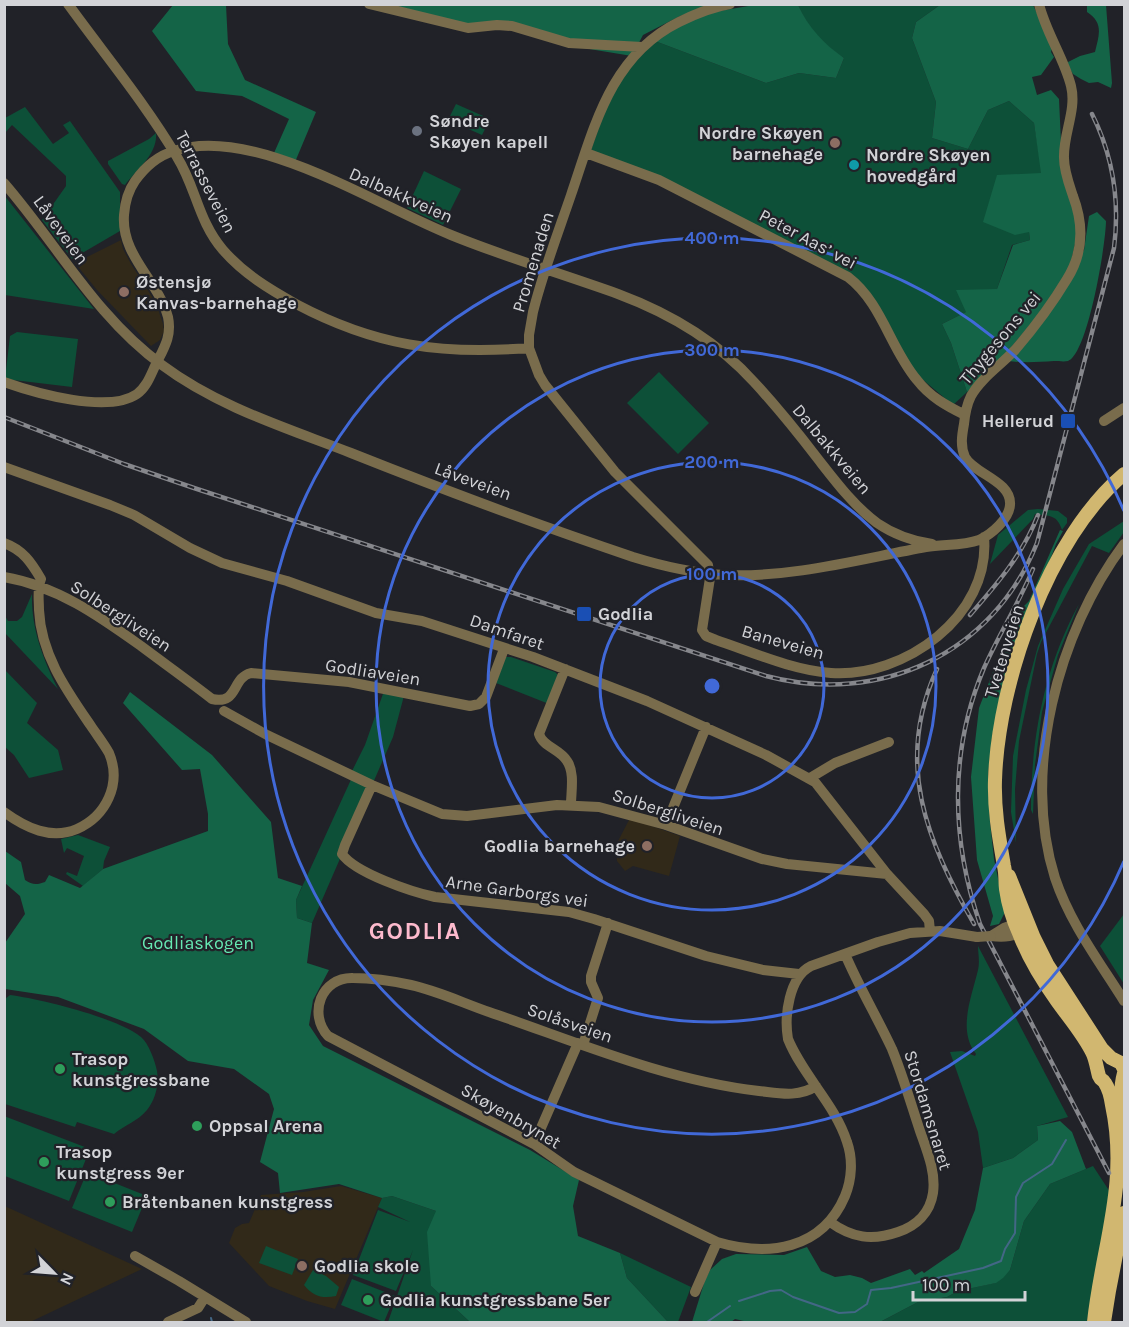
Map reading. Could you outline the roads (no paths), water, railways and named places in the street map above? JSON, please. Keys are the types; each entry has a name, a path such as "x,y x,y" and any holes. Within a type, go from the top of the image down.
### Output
{"main road":[{"name":"Tvetenveien","path":"1094,1323 1116,1201 1118,1173 1114,1118 1102,1076 1089,1046 1043,979 1021,927 1015,886 1004,866 997,826 996,766 1006,698 1020,649 1046,583 1070,538 1094,504 1125,474"},
{"name":"Tvetenveien","path":"1021,927 1102,1049 1122,1068"},
{"path":"1103,1062 1122,1068 1114,1084 1102,1076 1103,1062"},
{"path":"1122,1068 1120,1097 1125,1126"},
{"path":"1104,1323 1108,1291 1125,1214"}],"street":[{"name":"Terrasseveien","path":"68,4 156,123 182,166 199,210 213,237 235,263 267,288 337,324 399,344 472,352 530,348"},
{"path":"369,4 468,28 512,26 569,43 642,47"},
{"name":"Promenaden","path":"710,573 706,562 642,501 597,451 545,385 539,375 530,348 529,335 532,312 546,268 608,92 630,60 662,31 696,13 730,4"},
{"name":"Thygesons vei","path":"1010,506 1010,498 1000,485 973,466 965,456 961,441 965,415 975,389 1014,351 1054,298 1075,264 1082,227 1064,160 1072,108 1072,91 1063,62 1039,4"},
{"name":"Dalbakkveien","path":"4,382 56,398 89,402 116,400 133,396 140,391 148,381 169,338 168,317 160,297 131,252 125,236 123,219 128,193 135,181 152,162 173,151 195,146 230,148 267,156 305,169 450,235 644,303 672,318 725,355 753,381 864,512 890,531 938,545"},
{"name":"Peter Aas’ vei","path":"586,153 658,180 848,277 873,304 916,379 938,401 965,415"},
{"name":"Låveveien","path":"4,183 77,280 126,334 157,362 201,390 250,414 391,469 633,557 670,567 710,573 747,575 778,573 938,545 969,543 984,537 1006,518 1010,506"},
{"path":"1104,421 1125,408"},
{"name":"Damfaret","path":"4,467 134,515 190,548 222,563 287,581 375,613 422,621 566,669 706,727 766,755 810,778 823,791 887,874 924,914 929,921 930,931"},
{"name":"Baneveien","path":"710,573 702,630 706,636 808,669 833,673 865,670 908,656 936,638 956,618 970,597 981,572 986,554 984,537"},
{"path":"4,543 14,547 30,560 41,579 38,586 39,616 47,649 59,678 108,752 113,771 112,789 104,808 98,816 71,831 56,834 40,832 4,812"},
{"path":"1125,544 1098,586 1066,658 1047,733 1042,788 1045,836 1053,871 1082,934 1125,1001"},
{"name":"Solbergliveien","path":"4,577 38,586 69,598 212,699"},
{"name":"Godliaveien","path":"212,699 228,698 242,677 246,674 257,673 350,682 470,706 479,704 486,697 504,649"},
{"path":"566,669 539,734 542,741 568,761 571,777 571,805"},
{"name":"Solbergliveien","path":"224,711 372,785 425,808 452,816 537,806 599,807 666,825 746,854 787,864 887,874"},
{"path":"666,825 706,727"},
{"path":"810,778 835,763 889,742"},
{"name":"Arne Garborgs vei","path":"372,785 342,854 356,866 417,893 546,908 608,923 706,956 763,970 799,974"},
{"path":"534,1144 581,1044 598,998 591,982 591,976 608,923"},
{"path":"830,1222 847,1190 851,1160 849,1146 842,1128 787,1035 792,992 799,974 811,966 888,939 930,931 977,938 1021,927"},
{"name":"Stordamsnaret","path":"830,1222 852,1235 864,1238 887,1236 919,1221 928,1208 933,1193 930,1162 902,1075 846,954"},
{"name":"Solåsveien","path":"321,997 333,984 345,978 410,985 670,1074 740,1089 799,1094 816,1086"},
{"name":"Skøyenbrynet","path":"321,997 317,1014 322,1030 328,1036 534,1144 574,1172 717,1242 768,1249 783,1248 811,1237 830,1222"},
{"path":"695,1292 717,1242"},
{"path":"135,1257 246,1323"},
{"path":"168,1323 198,1308 205,1297"}],"waterway":[{"path":"739,1301 770,1291 781,1290 793,1297 839,1313 855,1312 867,1304 871,1290 891,1288 983,1268 1001,1261 1015,1233 1016,1197 1023,1183 1052,1164 1066,1140"},
{"path":"707,1322 730,1306"},
{"path":"211,1318 212,1322"}],"railway":[{"path":"4,417 124,464 194,488 766,676 809,683 850,683 890,676 928,662 962,642 992,615 1017,582 1037,543 1114,248 1116,213 1113,179 1105,146 1092,114"},
{"path":"970,615 1017,556 1038,515"},
{"path":"1033,569 984,668 965,731 958,796 963,860 980,924 1109,1173"},
{"path":"937,669 924,704 918,737 917,769 930,832 942,862 974,924"}],"place":[{"name":"Søndre Skøyen kapell","path":"417,131"},
{"name":"Nordre Skøyen barnehage","path":"835,143"},
{"name":"Nordre Skøyen hovedgård","path":"854,165"},
{"name":"Østensjø Kanvas-barnehage","path":"124,292"},
{"name":"Hellerud","path":"1068,421"},
{"name":"Godlia","path":"584,614"},
{"name":"Godlia barnehage","path":"647,846"},
{"name":"Trasop kunstgressbane","path":"60,1069"},
{"name":"Oppsal Arena","path":"197,1126"},
{"name":"Trasop kunstgress 9er","path":"44,1162"},
{"name":"Bråtenbanen kunstgress","path":"110,1202"},
{"name":"Godlia skole","path":"302,1266"},
{"name":"Godlia kunstgressbane 5er","path":"368,1300"}],"district":[{"name":"GODLIA","path":"415,931"}],"park label":[{"name":"Godliaskogen","path":"198,943"}]}
